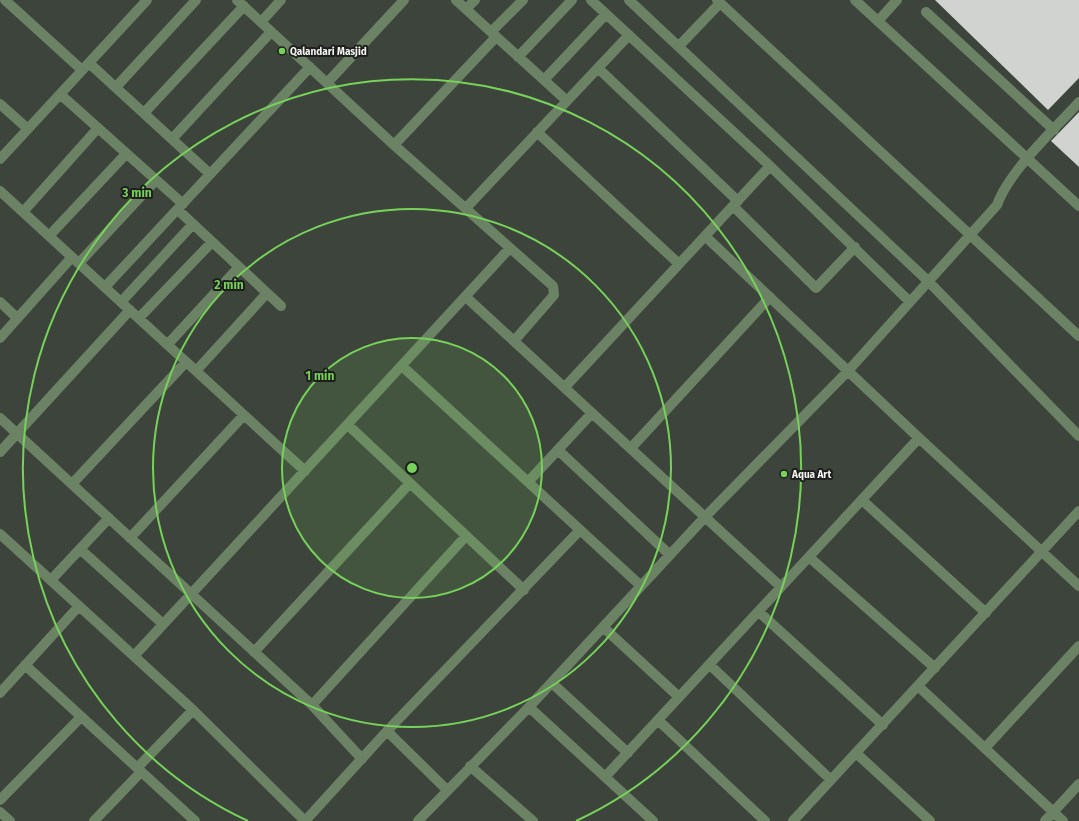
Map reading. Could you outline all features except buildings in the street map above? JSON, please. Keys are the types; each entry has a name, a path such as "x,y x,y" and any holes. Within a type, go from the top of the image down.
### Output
{"street":[{"path":"0,159 147,0"},
{"path":"116,87 196,0"},
{"path":"261,22 281,0"},
{"path":"327,83 404,0"},
{"path":"456,0 567,101"},
{"path":"466,9 475,0"},
{"path":"394,146 494,35 523,0"},
{"path":"518,57 572,0"},
{"path":"591,0 770,166 909,301"},
{"path":"629,0 928,281 1079,436"},
{"path":"855,0 1029,158 1079,206"},
{"path":"878,21 897,0"},
{"path":"10,2 82,70"},
{"path":"678,46 719,2 1079,336"},
{"path":"144,113 240,3 394,146 466,208 509,249 554,286 554,295 514,340"},
{"path":"926,12 1054,130"},
{"path":"544,80 606,14"},
{"path":"172,139 271,32"},
{"path":"466,208 629,35"},
{"path":"89,63 210,174"},
{"path":"105,287 310,67"},
{"path":"598,68 735,203 816,288 855,247"},
{"path":"60,94 156,180 193,224 281,306"},
{"path":"418,821 552,683 706,517 848,371 909,301 997,206 1002,192 1029,158 1079,102"},
{"path":"0,104 28,129"},
{"path":"22,212 98,128"},
{"path":"537,132 679,264"},
{"path":"50,236 126,154"},
{"path":"565,388 770,166"},
{"path":"0,338 17,318 156,180"},
{"path":"0,191 305,471"},
{"path":"121,302 193,224"},
{"path":"705,236 919,438 1079,586"},
{"path":"139,318 212,242"},
{"path":"134,656 509,249"},
{"path":"168,344 239,267"},
{"path":"196,370 267,293"},
{"path":"466,297 781,587"},
{"path":"631,448 770,297"},
{"path":"0,302 17,318"},
{"path":"0,452 130,310"},
{"path":"72,484 186,362"},
{"path":"402,366 641,586"},
{"path":"528,482 592,413"},
{"path":"130,538 244,415"},
{"path":"0,418 312,705 362,759"},
{"path":"348,425 524,590"},
{"path":"605,777 919,438"},
{"path":"558,450 670,555"},
{"path":"254,652 410,483"},
{"path":"862,500 986,613"},
{"path":"793,821 1079,511"},
{"path":"51,580 109,518"},
{"path":"0,534 193,710 305,821 387,731 580,530"},
{"path":"312,705 466,536"},
{"path":"80,549 163,624"},
{"path":"809,557 935,668"},
{"path":"0,693 79,606"},
{"path":"759,612 883,725"},
{"path":"603,627 679,698"},
{"path":"985,748 1079,646"},
{"path":"710,665 831,780"},
{"path":"26,666 195,821"},
{"path":"552,683 628,753"},
{"path":"918,686 1063,821"},
{"path":"529,707 653,821"},
{"path":"94,821 193,710"},
{"path":"0,800 81,717"},
{"path":"658,720 765,821"},
{"path":"387,731 447,790"},
{"path":"856,753 930,821"},
{"path":"470,766 533,821"},
{"path":"1045,821 1079,784"},
{"path":"0,812 10,821"}],"shaded area":[{"path":"0,0 1079,0 1079,821 0,821"}],"place":[{"name":"Qalandari Masjid","path":"282,51"},
{"name":"Aqua Art","path":"784,474"}]}
